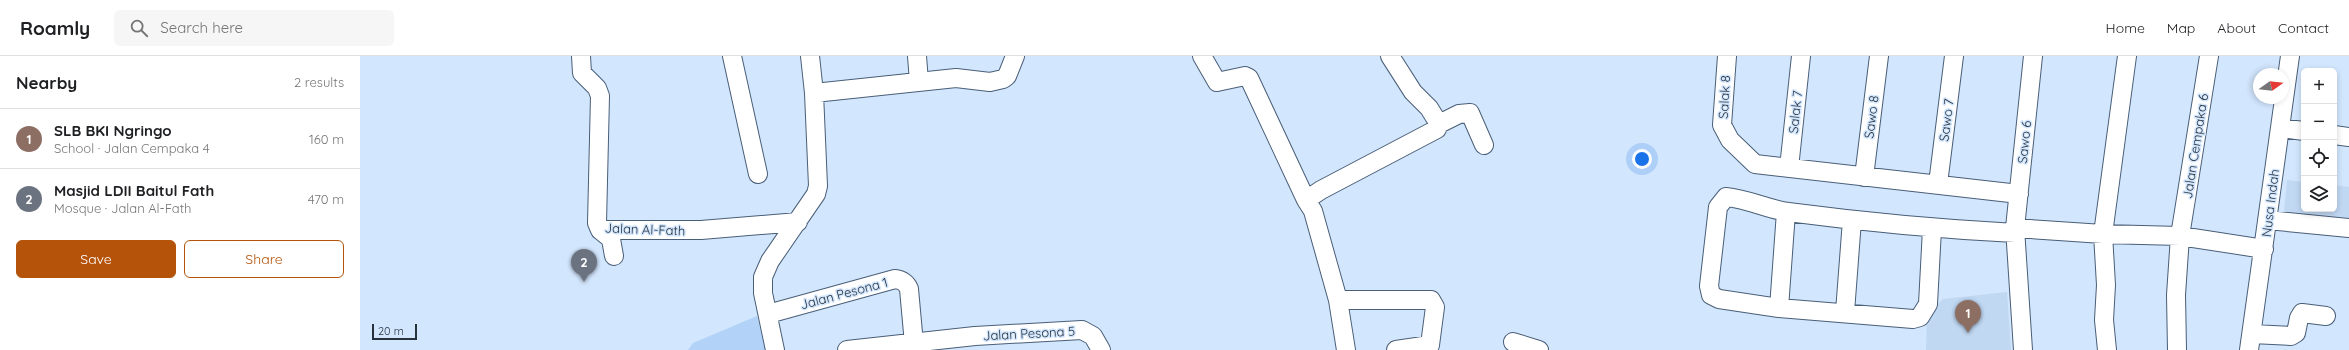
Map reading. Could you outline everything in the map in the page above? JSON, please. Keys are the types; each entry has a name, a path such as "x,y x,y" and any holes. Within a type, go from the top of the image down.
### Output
{"street":[{"name":"Jalan Al-Fath","path":"582,56 582,73 597,88 600,96 597,223 600,230 701,230 798,222"},
{"path":"732,56 758,174"},
{"path":"776,350 766,306 763,277 770,261 816,194 818,186 814,93 810,56"},
{"path":"917,56 919,82"},
{"path":"814,93 956,78 990,82 1003,79 1010,71 1015,56"},
{"path":"1202,56 1217,82 1245,76 1249,78 1306,200 1313,211 1338,300 1346,350"},
{"path":"1390,56 1413,92 1429,108 1439,124"},
{"name":"Salak 8","path":"1727,56 1722,124 1730,140 1755,164 2019,194"},
{"name":"Salak 7","path":"1789,168 1801,56"},
{"name":"Sawo 8","path":"1864,177 1879,56"},
{"name":"Sawo 7","path":"1938,184 1954,56"},
{"name":"Sawo 6","path":"2023,350 2015,231 2033,56"},
{"path":"2107,350 2104,320 2106,285 2103,234 2127,56"},
{"name":"Jalan Cempaka 6","path":"2177,350 2176,295 2180,236 2209,56"},
{"name":"Nusa Indah","path":"2250,342 2280,128 2286,56"},
{"path":"1306,200 1320,190 1433,132 1439,124 1459,114 1470,113 1484,145"},
{"path":"2280,128 2301,131"},
{"path":"2337,135 2349,137"},
{"path":"1932,229 1928,304 1920,317 1899,320 1845,312 1780,308 1719,299 1711,295 1709,286 1718,207 1726,197 1739,198 1786,212 1932,229 2180,236 2264,249"},
{"path":"1780,308 1786,212"},
{"path":"1845,312 1852,220"},
{"path":"2267,220 2349,228"},
{"path":"600,230 611,239 614,256"},
{"name":"Jalan Pesona 1","path":"766,306 895,279 901,280 906,283 909,289 914,344"},
{"path":"1338,300 1431,300 1435,307 1430,345 1396,350"},
{"path":"2250,342 2291,336 2296,333 2299,318 2302,313 2326,316"},
{"name":"Jalan Pesona 5","path":"847,350 914,344 975,343 1082,330 1093,336 1101,350"},
{"path":"1513,342 1539,350"}],"shaded area":[{"path":"2287,180 2301,182 2301,212 2337,212 2337,185 2349,187 2349,229 2283,222"},
{"path":"2007,292 2011,350 1926,350 1927,315 1943,299"},
{"path":"757,316 766,350 688,350 693,343"}],"place":[{"name":"Masjid LDII Baitul Fath","path":"584,282"},
{"name":"SLB BKI Ngringo","path":"1968,333"}]}
